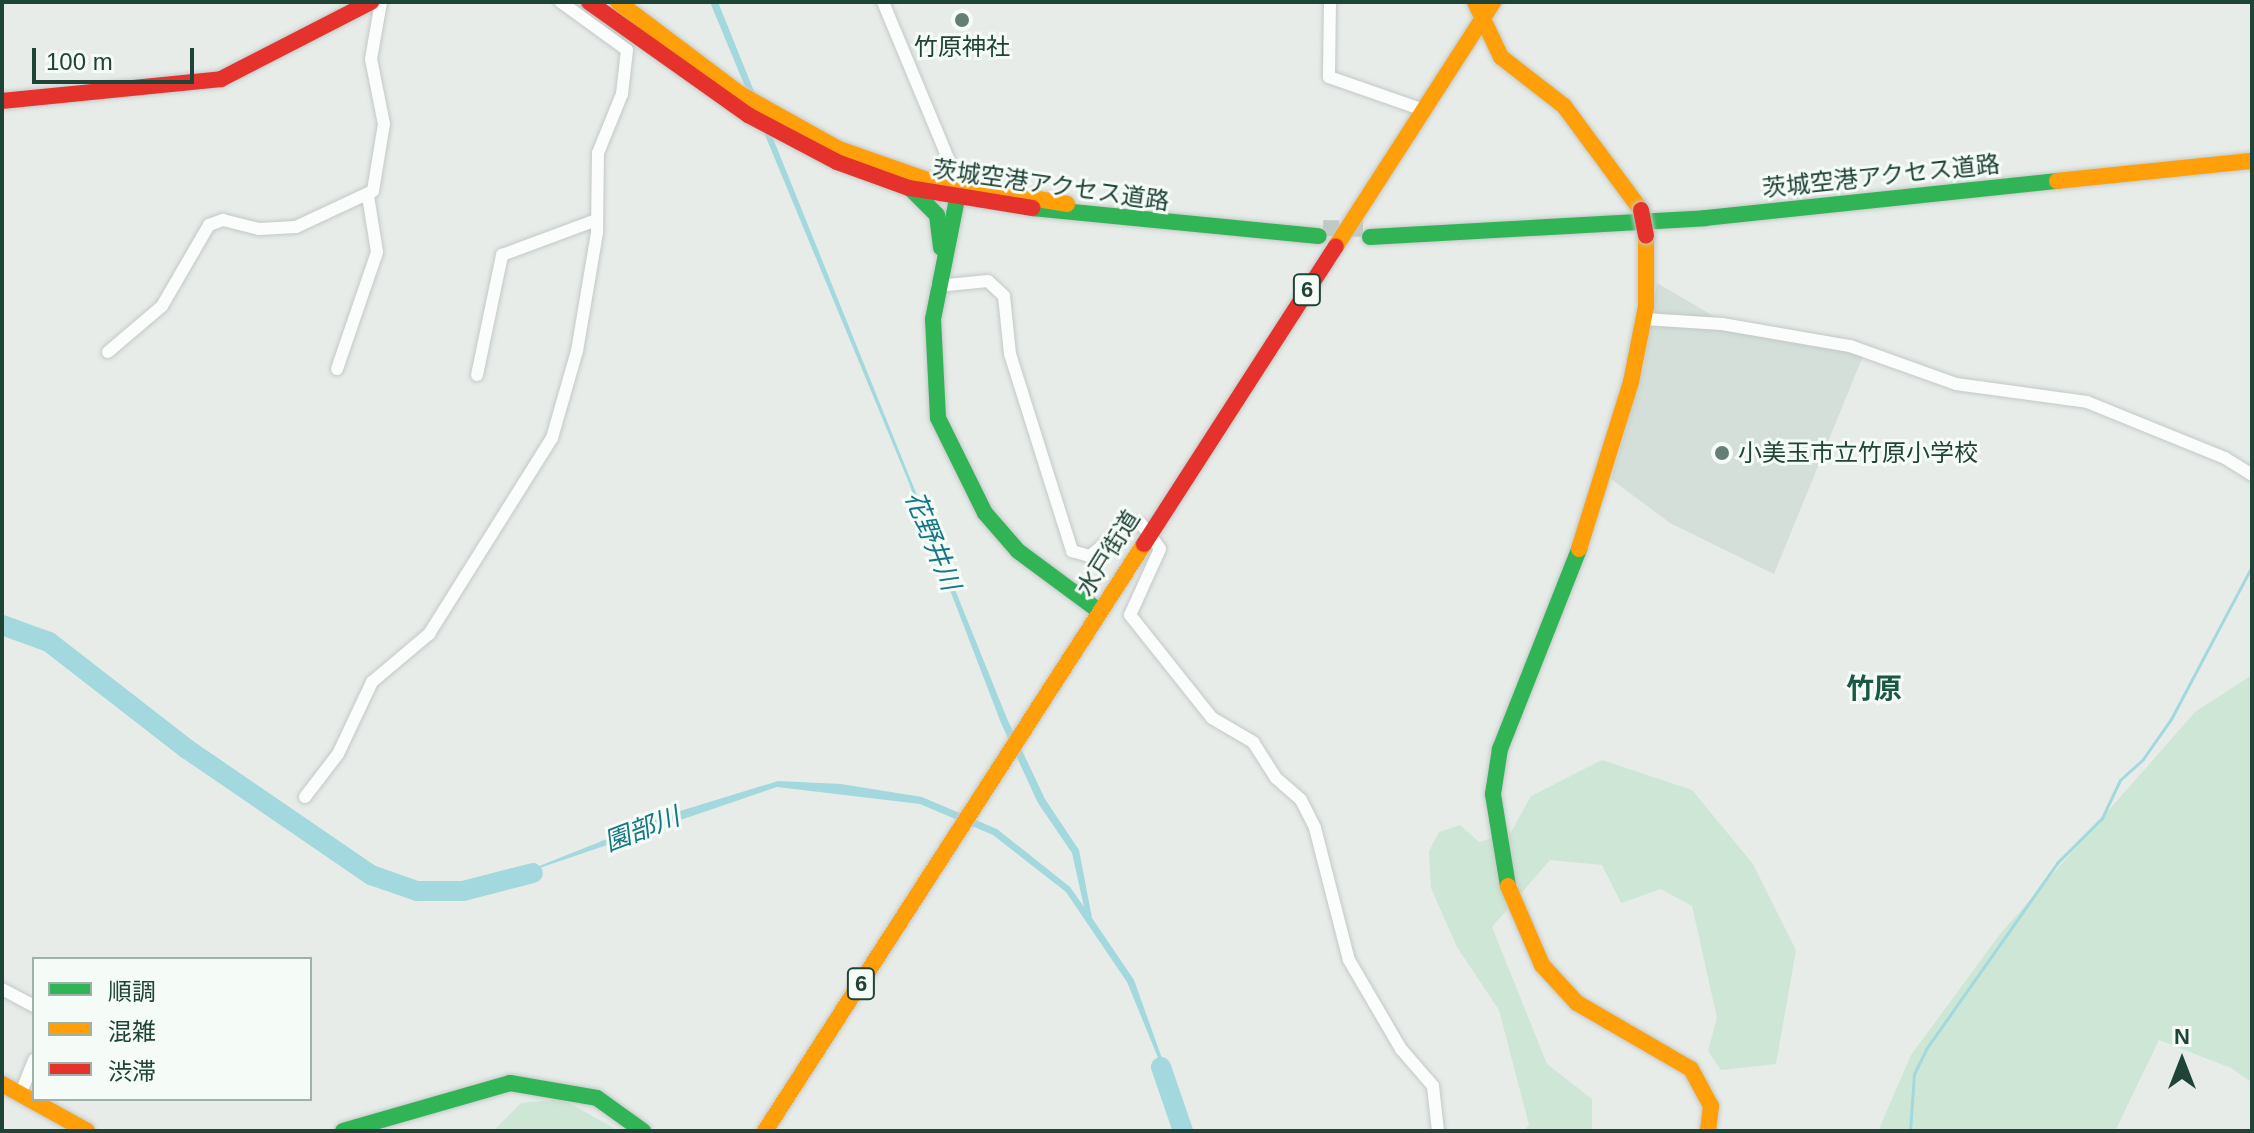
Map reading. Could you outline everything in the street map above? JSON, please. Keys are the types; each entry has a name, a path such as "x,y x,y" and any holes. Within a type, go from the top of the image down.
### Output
{"main road":[{"path":"2,101 221,79 371,2"},
{"name":"茨城空港アクセス道路","path":"589,2 748,115 837,162 909,188 959,193 1177,228 1321,232"},
{"name":"茨城空港アクセス道路","path":"618,2 740,94 807,134 959,193"},
{"path":"1475,2 1501,57 1564,106 1641,210 1646,236 1644,319 1611,453 1500,749 1493,794 1508,887 1542,965 1577,1003 1691,1069 1711,1106 1708,1131"},
{"name":"水戸街道","path":"765,1131 1149,531 1493,2"},
{"name":"茨城空港アクセス道路","path":"1370,233 1514,231 1705,218 2252,161"},
{"path":"909,188 937,215 942,266"},
{"path":"959,193 937,286 933,389 960,473 1018,551 1099,611"},
{"path":"343,1131 510,1083 555,1086 597,1098 643,1131"},
{"path":"2,1084 87,1131"}],"street":[{"path":"337,369 377,252 368,196 384,124 371,59 381,2"},
{"path":"305,797 338,754 372,682 429,634 552,438 577,351 596,220 596,163 622,94 627,50 561,2"},
{"path":"883,2 898,49 955,163 959,193"},
{"path":"1330,2 1329,77 1424,110"},
{"path":"108,352 162,306 209,225 223,220 259,229 296,227 368,196"},
{"path":"477,375 502,255 596,220"},
{"path":"937,286 988,281 1004,296 1010,354 1072,551 1090,556 1130,523 1149,531 1160,549 1130,615 1212,718 1253,742 1276,778 1301,800 1315,828 1349,960 1401,1049 1433,1086 1438,1131"},
{"path":"1644,319 1722,324 1850,346 1956,384 2087,402 2225,458 2252,475"},
{"path":"2,989 32,1005"},
{"path":"20,1095 32,1065"}],"shaded area":[{"name":"小美玉市立竹原小学校","path":"1657,283 1715,317 1863,356 1774,574 1670,523 1611,479 1644,366"}],"green space":[{"path":"2252,675 2252,1095 2250,1081 2231,1068 2159,1040 2115,1131 1878,1131 1911,1055 2000,934 2195,712"},
{"path":"1602,760 1692,790 1753,864 1796,950 1776,1064 1721,1070 1708,1051 1717,1018 1692,906 1661,889 1621,903 1602,865 1550,860 1492,927 1547,1064 1592,1099 1592,1131 1524,1131 1529,1125 1499,1010 1457,947 1431,888 1429,851 1439,832 1460,825 1479,842 1511,832 1531,796"},
{"path":"562,1099 619,1131 493,1131 521,1103"}],"water":[{"name":"花野井川","path":"710,2 718,2 1008,721 1045,799 1079,850 1092,918 1134,980 1188,1131 1127,982 1066,892 993,835 920,804 777,787 504,880 667,815 778,781 841,784 922,797 997,829 1070,887 1084,907 1072,853 1038,803 1001,723 907,478"}],"waterway":[{"path":"1910,1131 1914,1074 1926,1049 2057,863 2102,818 2120,780 2143,759 2171,719 2252,566"},
{"name":"園部川","path":"2,625 49,642 187,749 371,875 417,891 463,891 533,873"},
{"name":"園部川","path":"1161,1067 1183,1131"}],"tunnel":[{"path":"1323,228 1371,229"}],"traffic: fast":[{"path":"1370,237 1705,218 2057,181"},
{"path":"959,189 933,319 938,418 985,513 1018,551 1099,611"},
{"path":"912,190 937,215 941,248"},
{"path":"1032,208 1319,236"},
{"path":"1508,886 1493,794 1500,749 1579,549"},
{"path":"343,1131 510,1083 597,1098 643,1131"}],"traffic: slow":[{"path":"618,2 740,94 839,149 930,181 1067,204"},
{"path":"1475,2 1501,57 1564,106 1641,210"},
{"path":"1336,246 1493,2"},
{"path":"2057,181 2252,161"},
{"path":"1579,549 1631,382 1646,306 1646,236"},
{"path":"765,1131 1144,544"},
{"path":"1508,886 1542,965 1577,1003 1691,1069 1711,1106 1708,1131"},
{"path":"2,1084 32,1101"},
{"path":"33,1101 87,1131"}],"traffic: jam":[{"path":"2,101 221,79 371,2"},
{"path":"589,2 748,115 837,162 909,188 1032,208"},
{"path":"1641,210 1646,236"},
{"path":"1144,544 1336,246"}],"place":[{"name":"竹原神社","path":"962,20"},
{"name":"小美玉市立竹原小学校","path":"1722,453"}],"district":[{"name":"竹原","path":"1874,689"}]}
